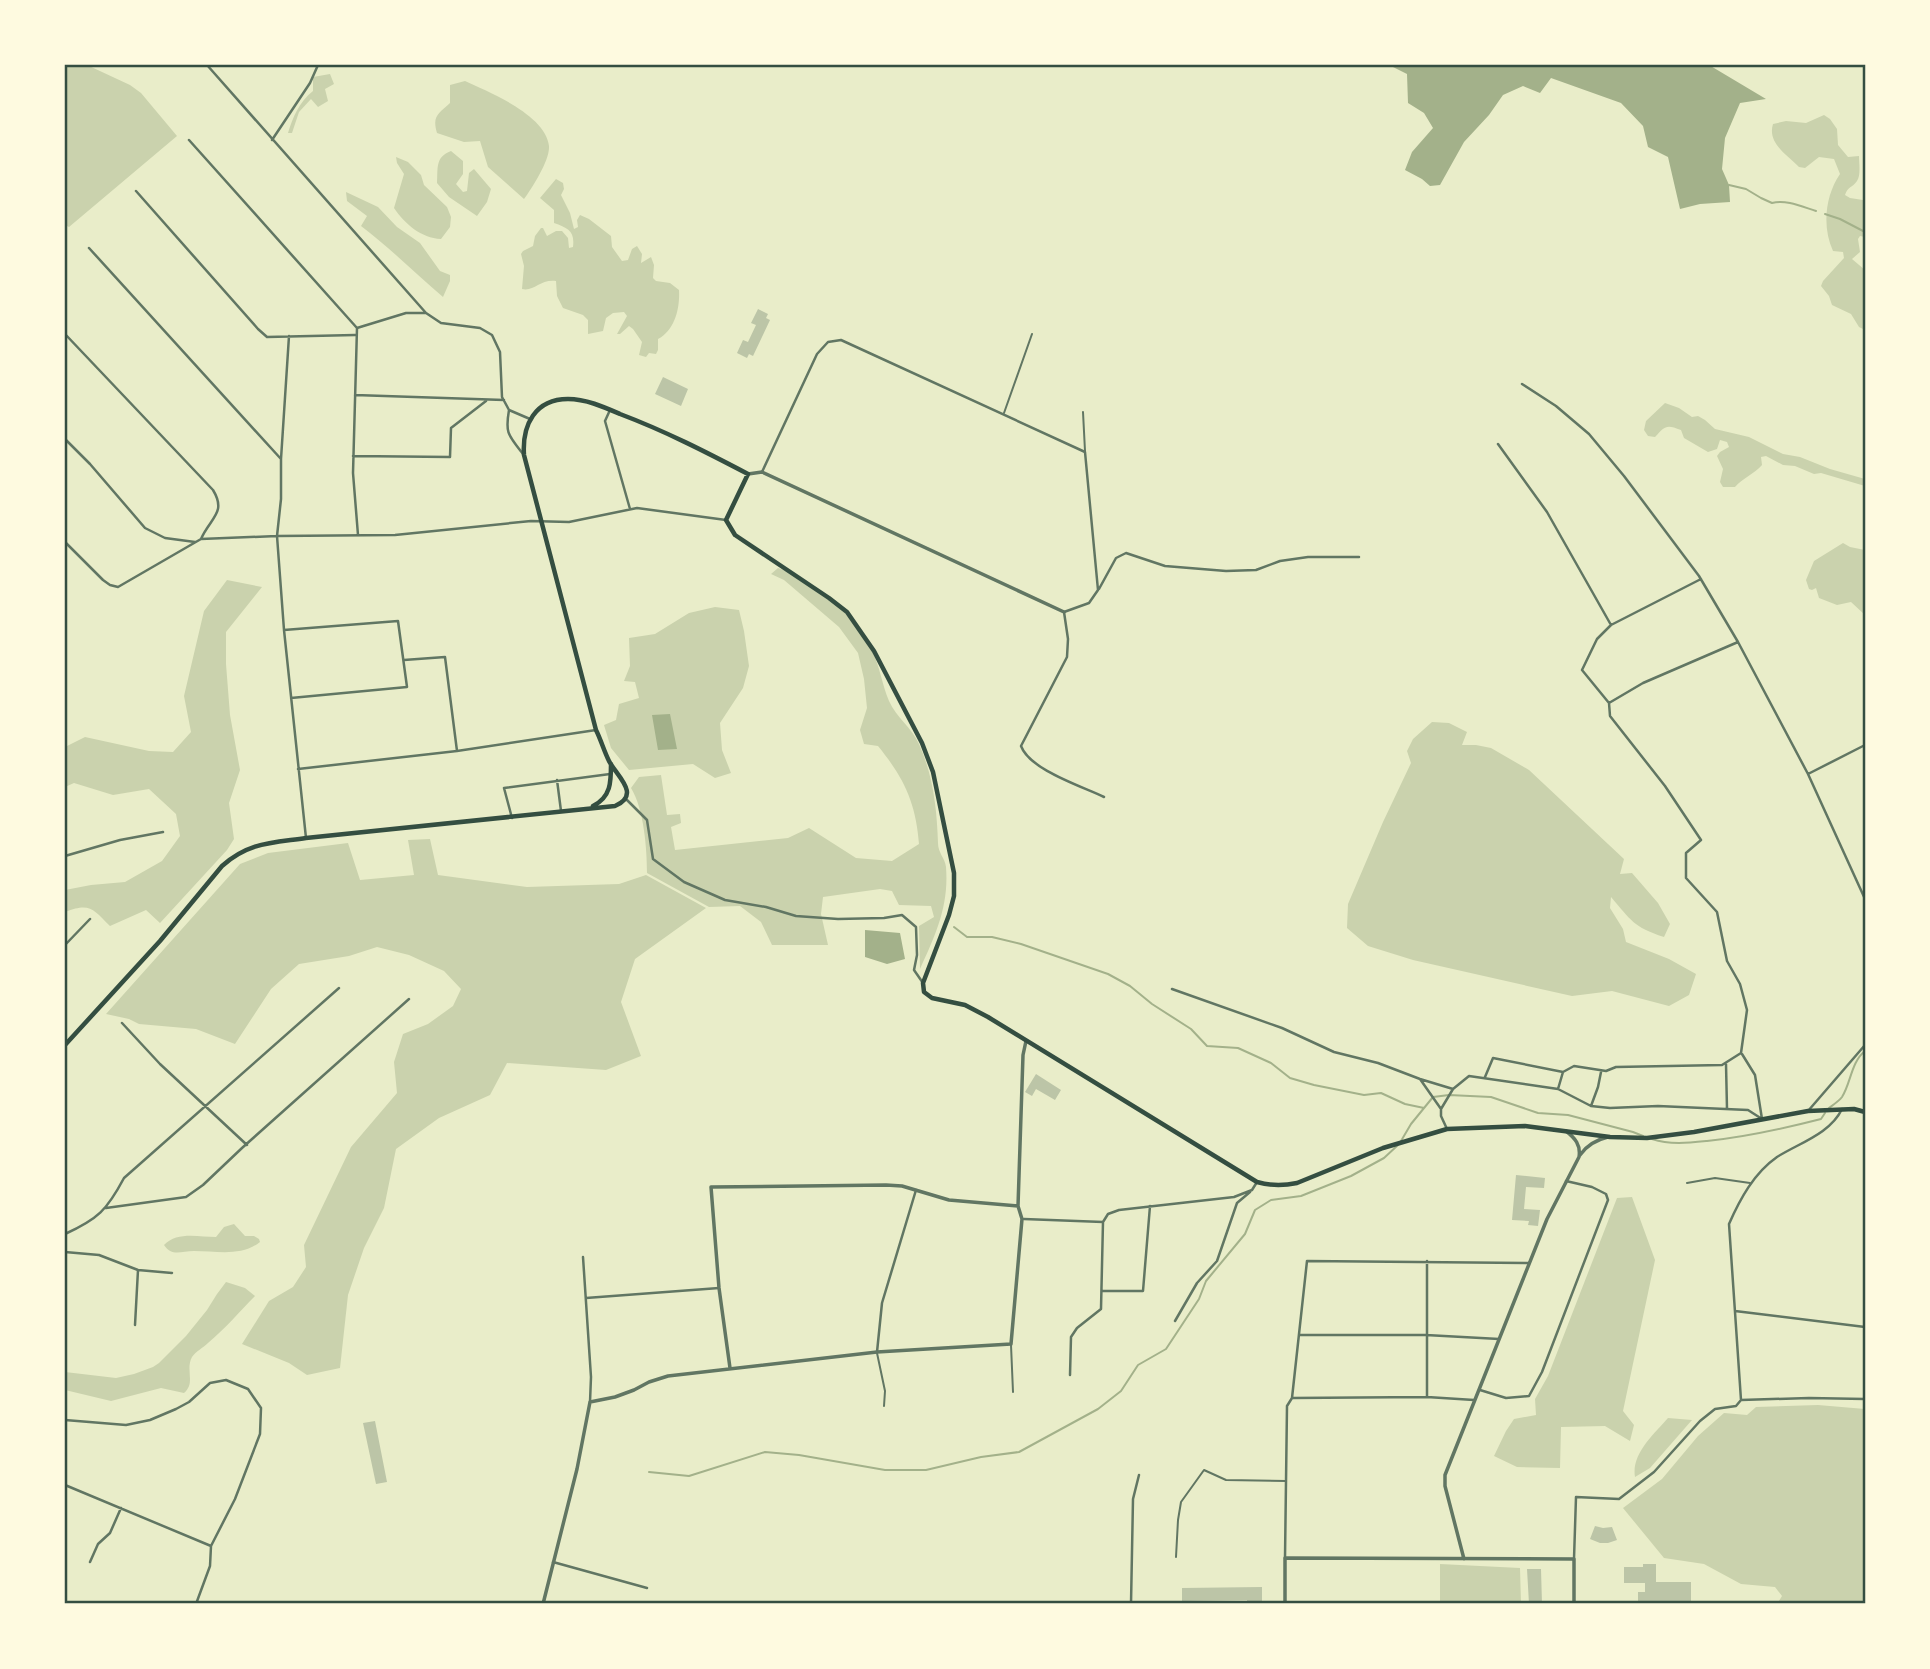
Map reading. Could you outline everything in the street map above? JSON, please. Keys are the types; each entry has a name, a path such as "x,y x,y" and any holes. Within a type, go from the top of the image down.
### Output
{"main road":[{"path":"65,1045 160,941 222,866 247,848 306,838 609,806 625,799 626,789 596,730 524,455 524,436 530,419 541,408 558,400 569,399 610,410 682,439 748,474 726,520 735,535 847,612 874,651 922,743 933,772 954,873 954,896 923,983 924,992 932,998 965,1005 1257,1181 1269,1185 1297,1183 1383,1148 1447,1129 1525,1126 1610,1137 1647,1138 1808,1111 1865,1111"},
{"path":"589,808 604,798 611,785 611,764"},
{"path":"611,774 620,775"},
{"path":"604,798 609,806"}],"street":[{"path":"206,65 426,313 441,323 480,328 492,335 500,352 502,397 509,410 506,427 524,455"},
{"path":"272,140 310,83 318,65"},
{"path":"190,140 357,328 352,456 358,535"},
{"path":"136,191 267,337 356,335"},
{"path":"89,248 281,459"},
{"path":"357,328 406,313 426,313"},
{"path":"65,334 219,499 216,514 201,539"},
{"path":"289,337 278,536 284,630 306,838"},
{"path":"762,472 817,355 828,342 841,340 1086,452 1098,590"},
{"path":"1522,384 1556,406 1588,434 1624,476 1701,579 1738,642 1808,774 1865,899"},
{"path":"355,395 504,400"},
{"path":"352,456 450,457 451,428 486,401"},
{"path":"509,410 530,419"},
{"path":"610,410 605,421 630,509"},
{"path":"65,439 145,527 165,538 195,542"},
{"path":"1498,444 1547,512 1611,625"},
{"path":"748,474 762,472 1064,612 1089,603 1116,558 1126,553 1166,566 1226,571 1256,570 1280,561 1307,557 1359,557"},
{"path":"65,542 103,580 118,587 201,539 395,535 531,521 569,522 637,508 726,520"},
{"path":"1701,579 1611,625 1597,639 1582,670 1609,703 1610,716 1665,786 1701,840 1686,853 1686,878 1717,912 1727,961 1740,984 1747,1010 1741,1053 1755,1075 1762,1119"},
{"path":"1064,612 1068,639 1067,657 1021,746 1024,754 1040,767 1104,797"},
{"path":"284,630 398,621 407,687 291,698"},
{"path":"1609,703 1643,684 1738,642"},
{"path":"404,660 444,657 457,751"},
{"path":"298,769 457,751 596,730"},
{"path":"1808,774 1865,745"},
{"path":"512,818 504,788 611,774"},
{"path":"557,780 561,811"},
{"path":"625,799 647,820 653,859 684,881 725,900 757,905 796,916 838,919 902,915 916,927 917,955 914,970 923,983"},
{"path":"65,856 120,840 163,832"},
{"path":"65,945 90,919"},
{"path":"65,1234 88,1223 106,1208 124,1178 339,988"},
{"path":"1172,989 1282,1028 1334,1052 1378,1063 1453,1089"},
{"path":"106,1208 186,1197 203,1185 409,999"},
{"path":"122,1023 160,1064 247,1145"},
{"path":"590,1402 615,1397 649,1381 668,1376 877,1352 1010,1344 1022,1219 1018,1206 1023,1055 1026,1041"},
{"path":"1808,1111 1865,1045"},
{"path":"1485,1077 1493,1058 1563,1072 1574,1066 1606,1071 1616,1067 1722,1065 1741,1053"},
{"path":"1726,1063 1727,1109"},
{"path":"1591,1106 1601,1071"},
{"path":"1558,1089 1563,1072"},
{"path":"1447,1129 1441,1109 1453,1089 1469,1076 1558,1089 1591,1106 1748,1110 1762,1119"},
{"path":"1420,1079 1441,1109"},
{"path":"1574,1604 1576,1497 1619,1499 1654,1472 1700,1421 1715,1409 1736,1406 1741,1400 1729,1224 1738,1202 1751,1183 1775,1158 1832,1125 1842,1109"},
{"path":"1564,1130 1577,1142 1579,1157"},
{"path":"1464,1559 1445,1486 1445,1475 1547,1219 1579,1157 1590,1144 1610,1137"},
{"path":"1175,1321 1197,1283 1217,1261 1237,1203 1252,1190 1257,1181"},
{"path":"1480,1390 1506,1398 1529,1396 1542,1372 1608,1200 1606,1194 1591,1187 1566,1181"},
{"path":"730,1368 719,1288 711,1187 886,1185 916,1189 949,1200 1018,1206"},
{"path":"877,1352 882,1303 916,1189"},
{"path":"1070,1375 1071,1336 1077,1328 1101,1310 1102,1222 1108,1214 1119,1210 1234,1197 1252,1190"},
{"path":"1101,1291 1143,1291 1150,1206"},
{"path":"1022,1219 1102,1222"},
{"path":"65,1252 99,1255 138,1270 172,1273"},
{"path":"543,1604 577,1469 590,1402 591,1377 583,1257"},
{"path":"1285,1604 1287,1406 1292,1398 1307,1261 1529,1263"},
{"path":"1427,1261 1427,1397"},
{"path":"135,1325 138,1270"},
{"path":"586,1298 719,1288"},
{"path":"1735,1311 1865,1327"},
{"path":"1299,1335 1426,1335 1499,1339"},
{"path":"65,1420 126,1425 150,1420 176,1409 189,1402 210,1383 226,1380 248,1389 261,1408 261,1434 235,1499 211,1546 210,1566 195,1604"},
{"path":"1292,1398 1427,1397 1476,1400"},
{"path":"1741,1400 1865,1399"},
{"path":"1131,1604 1133,1499 1139,1475"},
{"path":"65,1485 211,1546"},
{"path":"90,1562 98,1544 110,1533 121,1508"},
{"path":"1285,1558 1574,1559"},
{"path":"553,1562 647,1588"}],"lane":[{"path":"1004,414 1032,334"},
{"path":"1083,412 1086,452"},
{"path":"1687,1183 1715,1178 1751,1183"},
{"path":"1010,1344 1013,1392"},
{"path":"877,1352 885,1391 884,1406"},
{"path":"1176,1558 1181,1502 1204,1470 1226,1480 1287,1481"}],"shaded area":[{"path":"65,65 87,65 130,85 141,93 177,136 69,227 65,225"},
{"path":"1389,65 1709,65 1766,99 1740,103 1725,138 1722,169 1729,185 1730,202 1700,204 1680,209 1668,157 1648,147 1643,126 1621,103 1551,78 1540,93 1523,86 1503,95 1464,142 1440,185 1430,186 1405,170 1412,152 1433,128 1424,113 1408,103 1407,74"},
{"path":"330,74 334,84 325,89 328,101 318,107 311,99 299,112 292,133 288,133 297,110 313,91 313,77"},
{"path":"465,81 515,106 538,124 546,135 549,146 547,159 524,199 488,167 480,141 464,142 437,133 436,119 450,103 450,85"},
{"path":"1824,115 1837,129 1838,145 1848,157 1859,156 1858,178 1845,195 1865,199 1865,237 1860,236 1858,239 1860,252 1852,259 1865,270 1863,329 1851,314 1832,305 1821,286 1844,258 1843,252 1833,251 1827,232 1828,202 1840,174 1834,159 1819,157 1805,168 1799,167 1779,148 1773,137 1773,124 1786,121 1806,123"},
{"path":"451,151 463,161 463,174 456,184 463,192 467,191 469,173 474,169 491,189 487,202 477,216 449,197 437,183 440,160"},
{"path":"396,157 408,162 421,175 424,185 447,207 451,217 450,227 441,239 414,229 394,208 404,174"},
{"path":"556,179 563,183 561,195 574,229 578,227 577,220 580,215 589,219 611,236 612,247 622,261 628,260 632,249 637,246 642,254 641,263 651,257 654,265 653,278 670,283 679,290 675,318 669,330 658,339 656,354 649,353 646,357 639,355 642,342 629,326 617,334 627,316 624,312 613,313 606,318 603,331 588,334 588,320 583,315 563,308 557,296 556,281 522,289 524,266 521,254 533,246 535,236 541,228 547,236 562,231 568,238 569,248 573,247 572,234 554,223 554,210 540,198"},
{"path":"346,192 378,207 397,227 420,243 440,271 450,275 443,297 361,226 367,216 347,201"},
{"path":"1665,403 1692,417 1698,416 1715,429 1749,437 1783,454 1865,479 1865,486 1783,465 1766,456 1761,457 1762,465 1759,468 1735,487 1723,487 1720,482 1723,469 1717,456 1729,447 1727,442 1720,440 1717,449 1708,452 1684,438 1681,430 1672,427 1664,428 1655,437 1648,436 1644,430 1646,421"},
{"path":"1843,543 1865,550 1865,615 1851,602 1837,605 1819,598 1816,588 1809,589 1806,580 1814,561"},
{"path":"778,568 812,587 838,606 851,620 875,657 892,707 916,738 924,756 933,792 938,847 945,864 946,881 940,919 920,969 919,926 934,917 931,906 899,905 892,891 880,889 823,897 821,914 828,945 772,945 761,922 740,906 709,907 647,873 642,818 631,788 639,777 661,775 667,815 680,814 681,823 671,827 675,850 788,838 809,828 856,858 892,861 919,844 912,803 902,780 878,746 864,744 860,730 867,708 858,653 839,627 784,580 771,574"},
{"path":"227,580 262,587 226,632 230,715 240,770 229,803 234,839 160,923 146,910 110,926 90,909 80,908 65,912 65,890 125,882 162,861 180,836 176,814 149,789 113,795 74,783 65,787 65,747 85,737 149,751 173,752 191,732 184,696 204,611"},
{"path":"715,607 739,610 749,666 743,688 720,723 722,750 731,773 715,778 693,764 629,770 611,748 604,725 616,720 619,704 639,698 635,682 624,681 630,666 629,638 655,634 689,613"},
{"path":"670,714 677,749 658,750 652,715"},
{"path":"1432,722 1449,723 1467,732 1462,745 1491,748 1529,770 1624,859 1620,874 1632,873 1658,903 1670,924 1664,937 1645,930 1633,922 1611,897 1610,908 1623,929 1626,942 1669,959 1696,974 1689,995 1669,1006 1612,991 1572,996 1413,960 1368,946 1347,928 1348,904 1411,763 1407,751 1413,739"},
{"path":"430,839 438,875 527,887 619,884 646,875 706,908 635,959 621,1002 641,1056 606,1070 507,1063 490,1095 439,1118 396,1149 384,1208 364,1248 348,1295 340,1368 307,1375 289,1363 242,1344 269,1301 293,1287 306,1267 304,1245 351,1147 397,1093 394,1062 403,1034 428,1024 453,1006 461,989 444,971 409,955 377,947 349,956 299,964 271,989 235,1044 196,1029 139,1024 106,1014 240,864 268,853 348,843 360,880 414,875 408,840"},
{"path":"865,930 900,933 905,959 887,964 865,957"},
{"path":"1632,1197 1655,1260 1623,1411 1634,1425 1630,1441 1605,1426 1561,1427 1560,1468 1517,1467 1494,1456 1514,1419 1536,1415 1535,1399 1548,1376 1617,1198"},
{"path":"234,1224 245,1236 254,1236 260,1242 245,1250 229,1252 174,1252 164,1245 182,1236 216,1237 224,1227"},
{"path":"226,1282 245,1288 255,1296 192,1357 189,1367 190,1381 184,1393 161,1388 111,1401 65,1390 65,1372 116,1378 134,1374 159,1363 186,1336"},
{"path":"1818,1405 1865,1409 1865,1604 1777,1604 1782,1596 1775,1587 1741,1584 1704,1564 1664,1558 1623,1508 1662,1479 1698,1436 1724,1413 1747,1415 1756,1407"},
{"path":"1668,1418 1692,1420 1650,1468 1635,1477 1636,1460 1640,1452"},
{"path":"1440,1564 1520,1568 1521,1604 1440,1604"}],"building":[{"path":"758,309 768,314 766,318 770,320 753,356 749,354 747,358 737,353 743,340 748,342 756,325 751,323"},
{"path":"663,377 688,389 681,406 655,394"},
{"path":"1036,1074 1061,1090 1055,1100 1036,1089 1032,1096 1025,1092"},
{"path":"1516,1175 1545,1178 1544,1188 1526,1187 1524,1209 1540,1210 1538,1226 1528,1225 1529,1221 1512,1220"},
{"path":"375,1421 387,1482 376,1484 363,1423"},
{"path":"1595,1526 1612,1527 1617,1540 1600,1543 1590,1539"},
{"path":"1643,1564 1656,1564 1656,1582 1691,1582 1691,1604 1638,1604 1638,1592 1645,1592 1645,1583 1624,1583 1624,1567 1643,1567"},
{"path":"1527,1569 1541,1569 1542,1604 1529,1604"},
{"path":"1262,1587 1262,1604 1247,1604 1247,1600 1182,1601 1182,1588"}],"waterway":[{"path":"1729,185 1746,189 1772,203 1789,203 1816,211"},
{"path":"1825,214 1865,232"},
{"path":"954,927 967,937 992,937 1021,944 1108,974 1130,986 1191,1029 1207,1046 1238,1048 1271,1063 1290,1078 1364,1095 1381,1093 1405,1104 1424,1108"},
{"path":"1829,1108 1842,1097 1854,1067 1865,1051"},
{"path":"1401,1141 1433,1097 1449,1095 1491,1097 1538,1113 1568,1115 1643,1136"},
{"path":"1652,1139 1679,1143 1736,1137 1821,1119 1825,1113"},
{"path":"649,1472 689,1476 765,1452 885,1470 926,1470 981,1457 1019,1452 1098,1409 1121,1391 1138,1365 1166,1349 1199,1299 1206,1281 1245,1234 1255,1210 1271,1200 1301,1196 1351,1176 1384,1158 1398,1145"}]}
